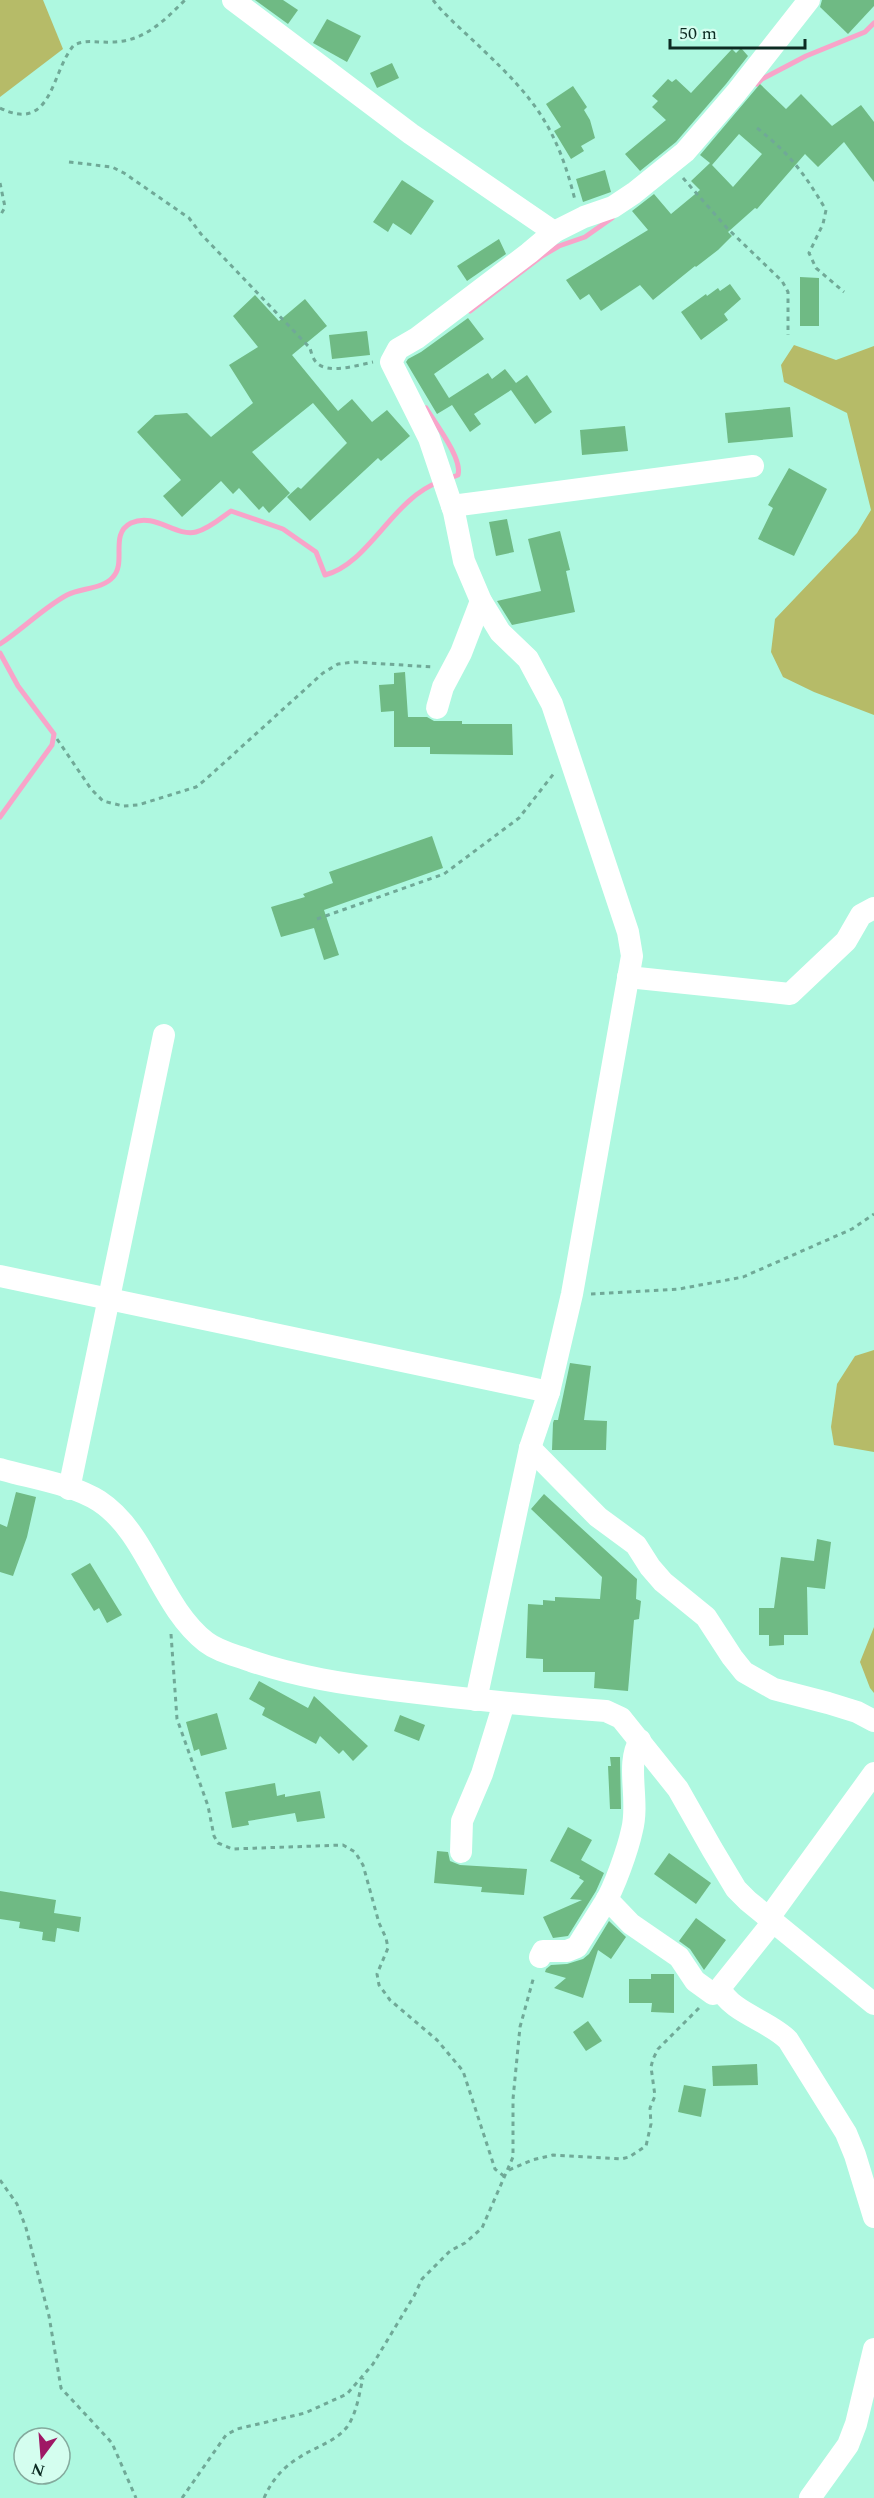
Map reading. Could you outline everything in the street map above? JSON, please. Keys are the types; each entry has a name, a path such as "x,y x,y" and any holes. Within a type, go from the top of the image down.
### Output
{"street":[{"path":"233,0 411,134 554,232"},
{"path":"476,1700 530,1448 549,1392 572,1294 632,956 628,932 552,704 528,659 500,632 480,601 464,561 452,506 429,438 393,368 392,359 398,349 417,338 530,253 554,232 579,219 613,207 685,152 736,93 809,0"},
{"path":"452,506 753,466"},
{"path":"438,708 442,687 461,653 480,601"},
{"path":"628,977 790,994 846,941 861,915 874,908"},
{"path":"69,1489 164,1035"},
{"path":"0,1276 549,1392"},
{"path":"530,1448 598,1517 636,1545 663,1582 706,1617 732,1658 744,1672 774,1689 857,1712 874,1721"},
{"path":"0,1469 69,1489 98,1500 112,1511 140,1548 176,1609 193,1630 220,1651 270,1668 340,1683 476,1700 606,1711 621,1718 678,1789 736,1888 770,1921 874,2004"},
{"path":"461,1852 462,1821 482,1774 504,1702"},
{"path":"540,1957 543,1952 573,1951 607,1899 632,1833 636,1803 632,1757 640,1740"},
{"path":"874,1773 720,1988 725,1997 779,2031 788,2040 846,2133 874,2217"},
{"path":"607,1899 631,1924 679,1957 695,1981 713,1994"},
{"path":"810,2498 848,2445 856,2424 874,2349"}],"path":[{"path":"0,108 17,114 31,113 48,99 65,57 74,45 90,41 119,42 140,36 159,25 185,0"},
{"path":"434,0 528,94 543,116 567,167 579,219"},
{"path":"757,129 784,149 800,167 826,210 823,224 809,254 816,268 844,292"},
{"path":"69,162 112,167 189,218 201,234 310,348 316,362 325,368 392,359"},
{"path":"670,163 727,228 782,281 788,292 788,335"},
{"path":"0,183 4,207 0,216"},
{"path":"57,739 91,789 103,801 123,806 138,804 196,787 323,673 338,664 354,662 453,668"},
{"path":"318,919 444,874 459,865 519,818 569,754"},
{"path":"572,1294 678,1289 742,1277 852,1229 874,1214"},
{"path":"176,1609 171,1638 177,1719 208,1806 214,1836 218,1843 232,1850 343,1845 355,1852 363,1865 388,1948 376,1974 379,1985 390,2000 437,2040 463,2072 495,2169 505,2177"},
{"path":"182,2498 226,2435 237,2428 305,2414 346,2394 363,2376 414,2296 422,2279 450,2251 465,2243 482,2228 513,2157 513,2099 520,2027 540,1957"},
{"path":"508,2171 532,2160 553,2155 621,2159 629,2157 646,2146 649,2139 650,2108 655,2096 652,2059 658,2049 713,1994"},
{"path":"0,2180 17,2204 26,2228 50,2316 61,2388 112,2443 136,2498"},
{"path":"264,2498 273,2479 286,2467 337,2436 346,2427 358,2401 363,2376"}],"green space":[{"path":"0,0 43,0 63,49 0,97"},
{"path":"794,345 836,360 874,346 874,715 814,692 783,677 771,652 775,619 857,533 871,510 847,413 784,382 781,365"},
{"path":"874,1350 874,1452 834,1445 831,1427 837,1384 855,1356"},
{"path":"874,1627 874,1693 860,1662"}],"building":[{"path":"255,0 283,0 298,10 288,24"},
{"path":"822,0 874,0 874,6 848,34 820,7"},
{"path":"327,19 361,36 347,62 313,43"},
{"path":"741,48 748,56 726,84 676,142 640,171 625,154 666,120 652,107 658,101 652,96 668,79 672,82 676,79 691,93 732,49 736,53"},
{"path":"392,63 399,78 377,88 370,73"},
{"path":"760,84 786,109 801,94 832,126 861,105 874,122 874,182 844,142 818,167 805,154 757,209 755,208 728,232 732,236 718,250 653,300 640,285 601,311 589,294 580,300 566,280 648,230 632,211 654,194 671,214 700,190 691,181 710,163 700,155","holes":["739,134 762,154 733,187 712,165"]},
{"path":"573,86 587,107 584,110 590,120 595,138 581,146 584,151 571,159 554,131 561,127 546,104"},
{"path":"605,170 611,192 583,202 576,179"},
{"path":"402,180 434,201 411,235 393,223 388,232 373,222"},
{"path":"499,239 506,254 467,281 457,266"},
{"path":"800,277 819,278 819,326 800,326"},
{"path":"730,284 741,299 724,314 728,320 701,340 681,312 706,294 707,296 718,288 720,291"},
{"path":"255,295 279,321 305,299 327,326 292,355 338,411 352,399 372,422 387,410 410,436 381,461 378,458 310,521 287,497 298,487 301,489 347,443 313,403 252,452 290,493 269,513 263,506 259,510 239,488 233,494 221,481 182,517 163,496 181,480 137,432 155,415 187,413 211,437 253,403 229,365 258,347 233,316"},
{"path":"468,318 484,339 434,374 449,398 488,373 492,379 505,369 516,383 527,375 552,412 535,424 511,390 474,414 481,424 470,432 452,405 437,414 406,362"},
{"path":"367,331 370,355 332,359 329,335"},
{"path":"790,407 793,437 728,443 725,413"},
{"path":"625,426 628,451 582,455 580,430"},
{"path":"789,468 827,489 794,556 758,539 773,508 768,505"},
{"path":"507,519 514,552 496,556 489,522"},
{"path":"560,531 570,570 566,571 575,612 512,625 497,601 541,591 528,539"},
{"path":"405,672 408,717 427,717 434,721 462,721 462,724 512,724 513,755 430,754 430,747 394,747 394,711 381,712 379,685 394,684 394,673"},
{"path":"432,836 443,868 324,910 339,955 324,960 314,928 281,937 271,907 305,897 303,894 333,883 329,872"},
{"path":"570,1363 591,1366 584,1420 607,1421 606,1450 552,1450 553,1423 554,1420 558,1420"},
{"path":"16,1492 36,1497 27,1537 13,1576 0,1572 0,1524 7,1527"},
{"path":"544,1494 637,1579 636,1599 641,1601 639,1619 634,1620 628,1691 594,1688 595,1672 543,1672 543,1659 526,1658 528,1604 543,1605 543,1600 555,1601 555,1597 600,1599 602,1577 531,1509"},
{"path":"817,1539 831,1542 825,1589 807,1587 808,1635 784,1635 784,1645 769,1646 769,1635 759,1635 759,1608 774,1608 781,1557 814,1561"},
{"path":"90,1563 122,1615 107,1623 99,1608 94,1611 71,1574"},
{"path":"259,1681 308,1708 314,1696 368,1746 353,1761 343,1750 339,1754 320,1736 316,1744 262,1715 265,1708 249,1699"},
{"path":"217,1713 227,1749 201,1756 199,1749 194,1751 186,1722"},
{"path":"400,1715 425,1725 419,1741 394,1731"},
{"path":"610,1757 620,1757 621,1809 610,1809 608,1766 611,1766"},
{"path":"275,1783 277,1796 285,1794 285,1797 320,1791 325,1818 297,1822 295,1813 248,1821 249,1825 232,1828 225,1792"},
{"path":"568,1827 592,1840 581,1860 604,1873 596,1891 568,1936 553,1938 543,1917 582,1900 570,1899 584,1881 579,1878 580,1876 550,1861"},
{"path":"437,1851 448,1852 450,1861 460,1865 527,1869 524,1895 481,1892 482,1887 434,1883"},
{"path":"669,1853 711,1883 696,1904 654,1874"},
{"path":"0,1891 56,1900 54,1913 81,1917 79,1932 57,1928 55,1942 42,1940 43,1932 19,1928 20,1922 0,1919"},
{"path":"696,1918 726,1940 704,1970 690,1949 679,1941"},
{"path":"609,1921 626,1937 611,1959 598,1950 583,1998 554,1988 566,1978 545,1972 546,1969 551,1965 567,1964 583,1959 589,1954"},
{"path":"651,1974 674,1974 674,2013 651,2012 652,2003 629,2003 629,1979 651,1979"},
{"path":"588,2021 602,2041 586,2051 573,2032"},
{"path":"757,2064 758,2085 713,2086 712,2066"},
{"path":"684,2085 706,2089 701,2117 678,2112"}],"waterway":[{"path":"757,84 762,79 806,56 865,32 874,23"},
{"path":"470,311 542,256 559,246 585,237 612,218"},
{"path":"426,408 456,460 458,475 448,479"},
{"path":"0,644 58,600 109,581 117,571 119,564 121,534 124,528 131,523 148,520 188,533 201,531 231,511 283,529 316,552 325,575 341,569 355,558 408,502 423,490 439,482"},
{"path":"0,653 18,686 54,734 52,745 0,817"}]}
